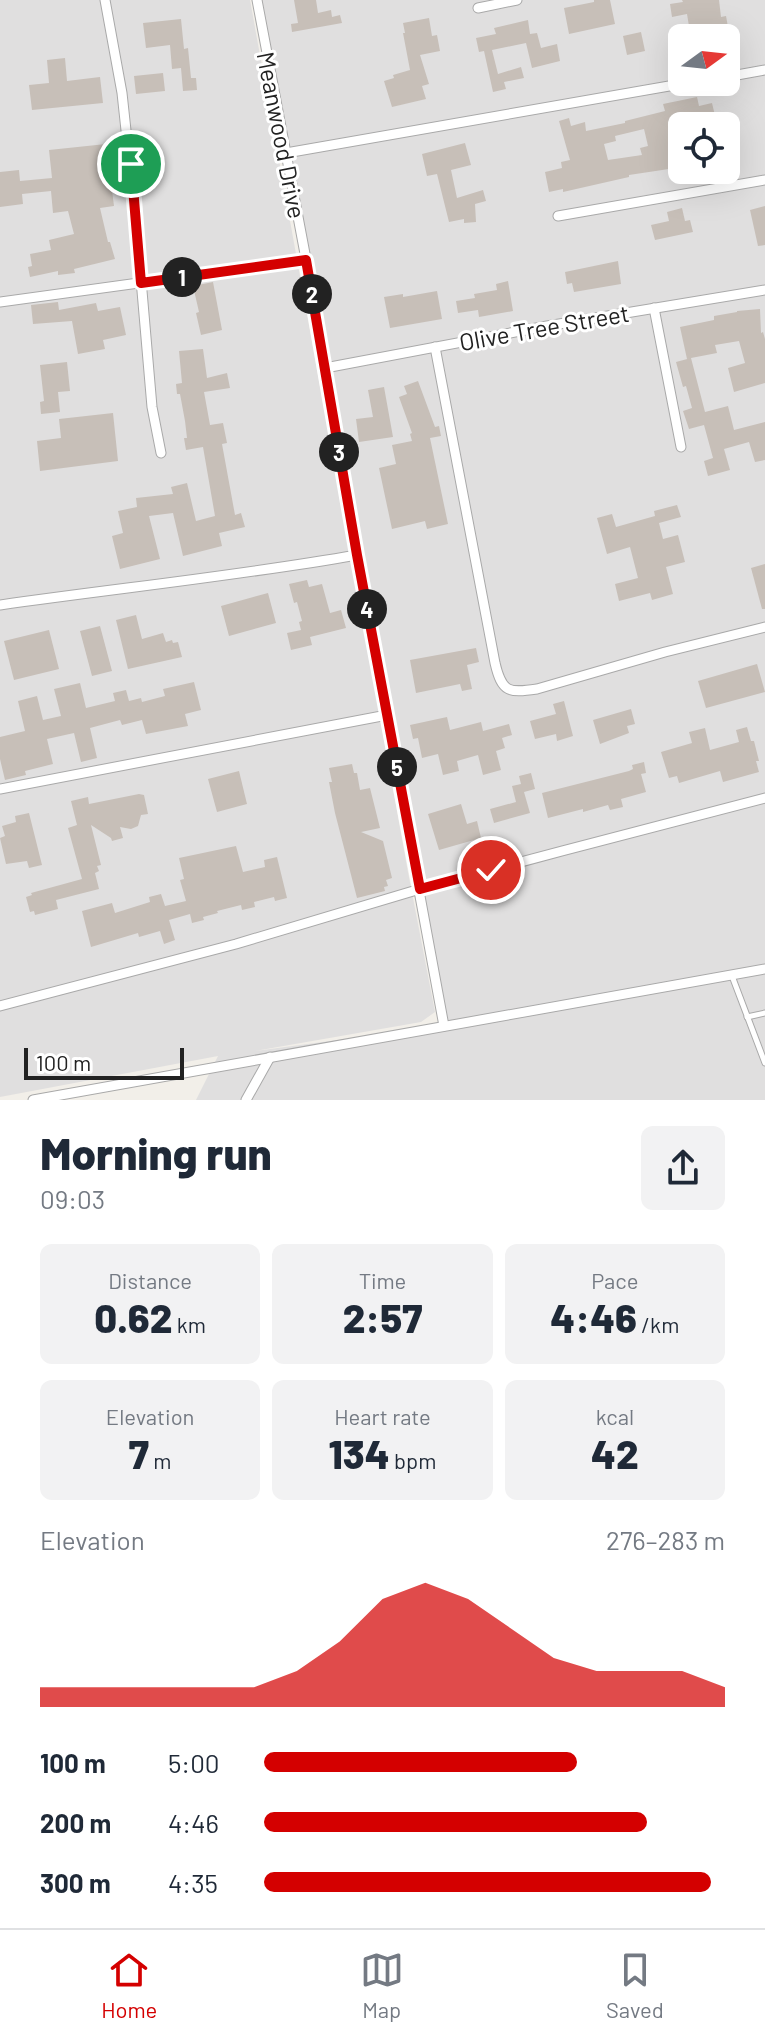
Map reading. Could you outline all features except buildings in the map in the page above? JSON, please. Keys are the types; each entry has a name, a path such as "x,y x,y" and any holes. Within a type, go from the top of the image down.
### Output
{"street":[{"path":"105,0 122,93 152,407 161,453"},
{"name":"Meanwood Drive","path":"257,0 444,1026"},
{"path":"478,8 517,0"},
{"path":"740,74 765,70"},
{"path":"286,153 668,86"},
{"path":"558,216 765,180"},
{"path":"0,302 306,260"},
{"name":"Olive Tree Street","path":"325,368 765,290"},
{"path":"654,308 681,447"},
{"path":"435,347 495,663 501,684 508,690 537,689 765,627"},
{"path":"0,605 244,574 357,555"},
{"path":"0,789 387,715"},
{"path":"0,1006 236,944 420,889 765,798"},
{"path":"33,1100 765,969"},
{"path":"246,1100 270,1057"}],"lane":[{"path":"732,975 765,1063"},
{"path":"747,1017 765,1013"}],"shaded area":[{"path":"0,0 250,0 435,1012 421,1022 255,1051 443,1026 257,0 765,0 765,1100 196,1100 218,1056 0,1097"}],"route":[{"path":"131,164 141,283 306,260 357,555 420,889 491,870"}]}
